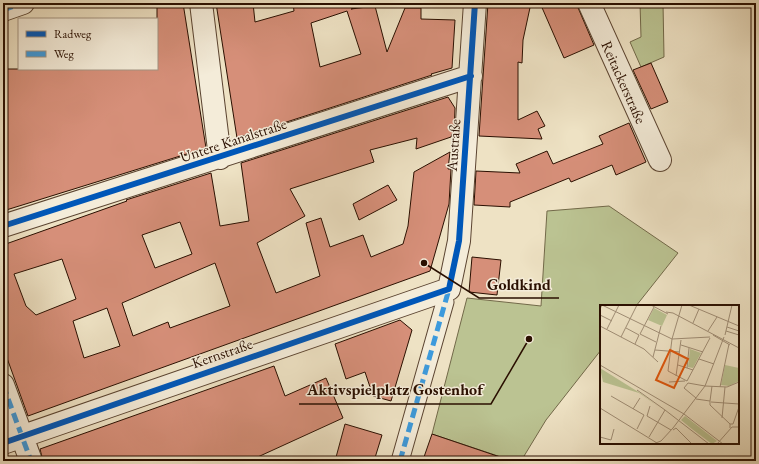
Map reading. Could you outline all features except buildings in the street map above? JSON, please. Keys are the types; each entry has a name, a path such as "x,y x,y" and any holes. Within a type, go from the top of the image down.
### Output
{"street":[{"path":"3,10 23,3"},
{"path":"201,3 220,158"},
{"name":"Austraße","path":"400,461 447,295 459,241 475,3"},
{"name":"Reitackerstraße","path":"589,3 660,160"},
{"name":"Untere Kanalstraße","path":"3,226 220,158 471,76"},
{"name":"Kernstraße","path":"12,439 447,295"},
{"path":"3,385 12,439 31,461"}],"green space":[{"path":"640,3 663,3 664,57 641,67 630,42 641,37"},
{"path":"609,206 678,253 637,305 600,305 600,351 546,420 521,461 513,461 432,434 467,298 541,306 547,211"}],"marked path":[{"path":"3,10 23,3"},
{"path":"400,461 449,289"},
{"path":"3,385 31,461"}],"cycle path":[{"path":"3,443 449,289 459,241 475,3"},
{"path":"3,226 471,76"}],"place":[{"name":"Goldkind","path":"424,263"},
{"name":"Aktivspielplatz Gostenhof","path":"529,339"}]}
